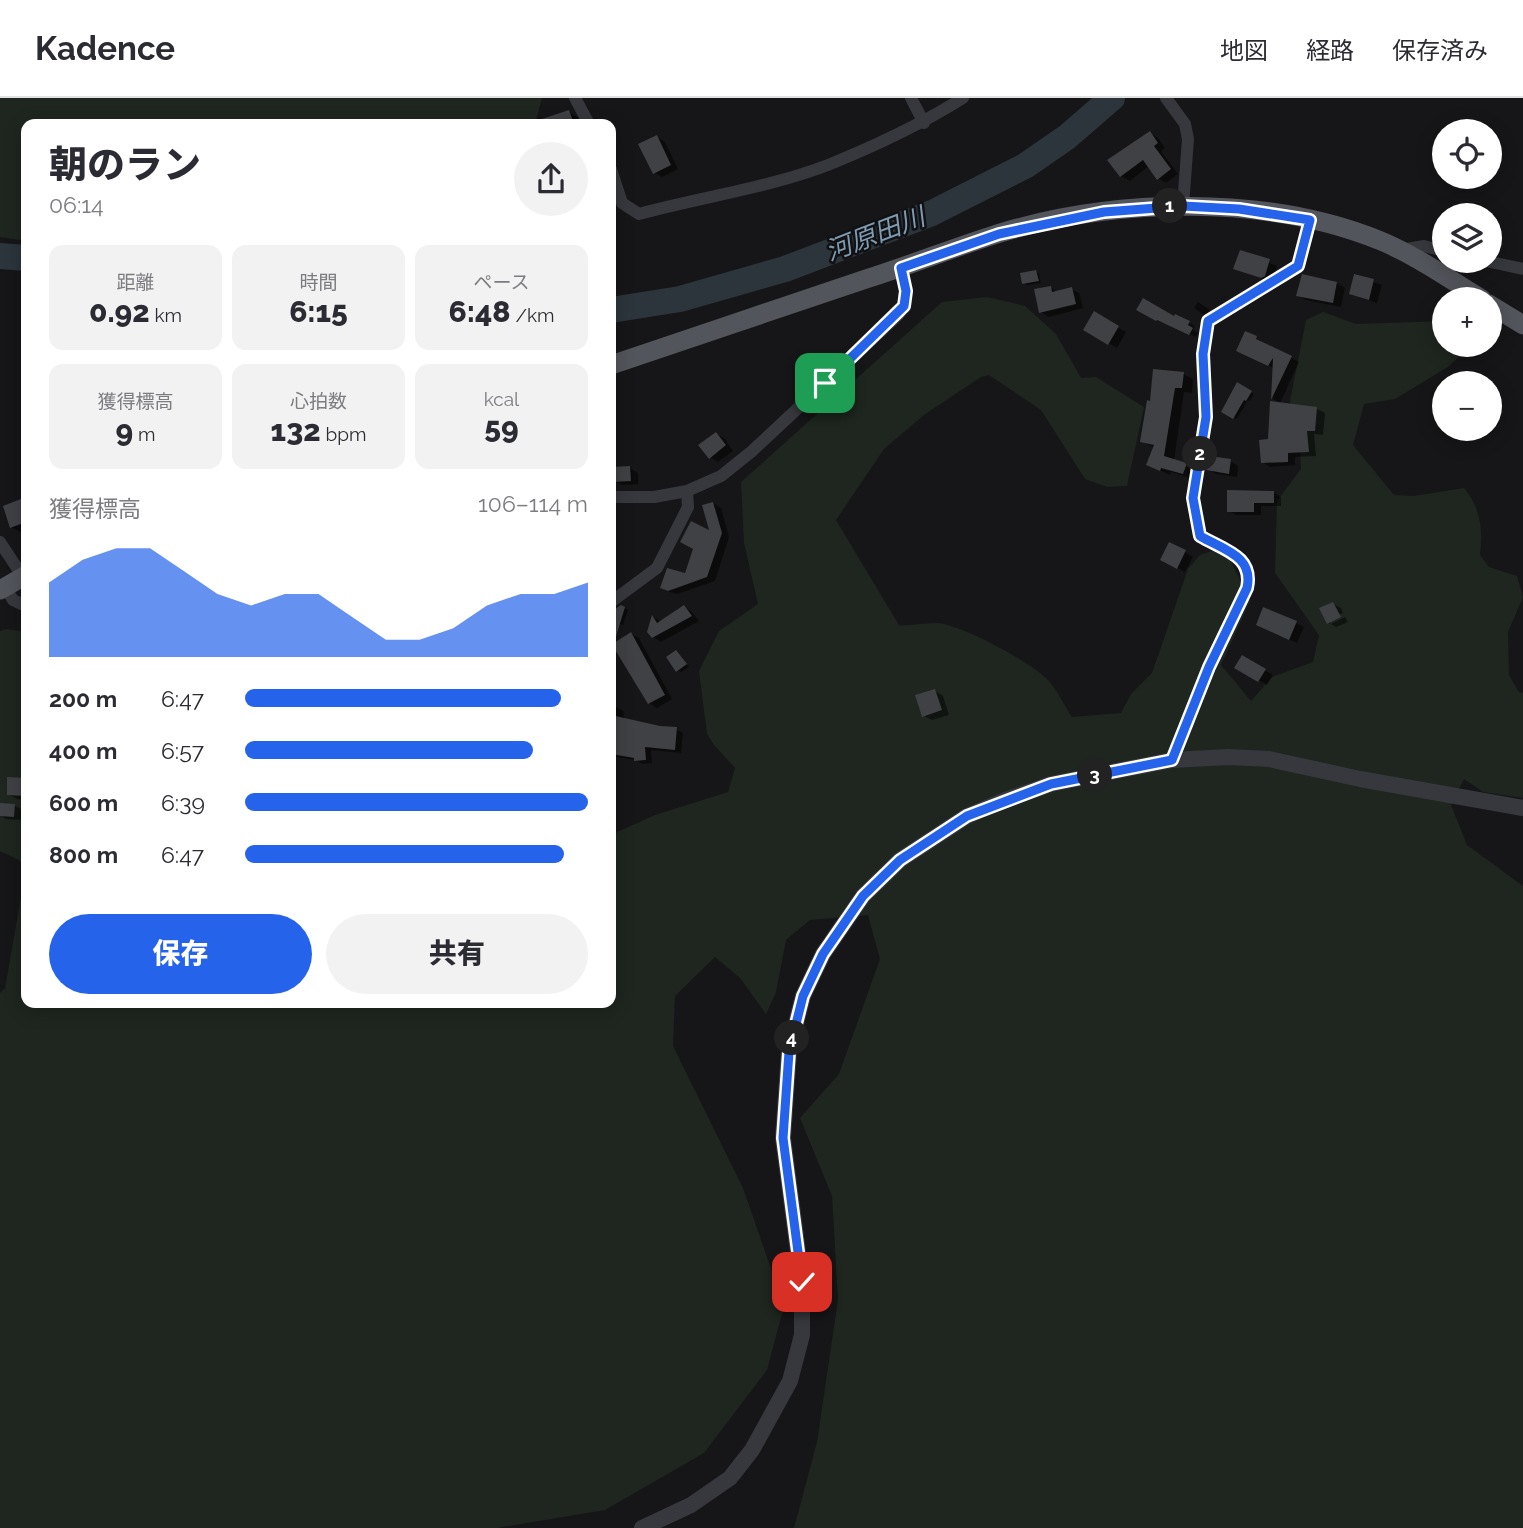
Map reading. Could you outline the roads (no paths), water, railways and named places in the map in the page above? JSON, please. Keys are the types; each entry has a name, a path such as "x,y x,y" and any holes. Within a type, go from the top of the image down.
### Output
{"main road":[{"path":"616,363 999,234 1104,212 1183,206 1239,209 1310,220 1345,229 1401,250 1462,287"},
{"path":"1502,312 1523,325"},
{"path":"3,589 21,578"}],"street":[{"path":"575,98 587,119"},
{"path":"911,98 924,122"},
{"path":"616,184 622,203 639,214 776,181 826,165 924,122 963,98"},
{"path":"1166,98 1185,124 1188,139 1183,206"},
{"path":"1172,760 1209,667 1247,588 1250,576 1243,561 1200,536 1193,498 1206,417 1203,354 1208,321 1298,266 1310,220"},
{"path":"1401,250 1424,246 1432,248"},
{"path":"1502,264 1523,269"},
{"path":"616,497 654,497 687,491 721,476 751,452 899,314 904,306 906,291 901,268"},
{"path":"616,599 657,568 688,507 687,491"},
{"path":"0,542 21,571"},
{"path":"3,589 13,600 21,604"},
{"path":"642,1528 691,1505 730,1478 752,1450 790,1381 802,1335 802,1282 783,1138 789,1052 803,996 823,954 863,896 900,860 967,816 1051,784 1172,760 1228,757 1269,759 1360,779 1523,808"}],"waterway":[{"name":"河原田川","path":"616,309 680,299 785,269 932,213 1025,166 1067,137 1112,98"},
{"name":"河原田川","path":"0,256 21,258"}]}
